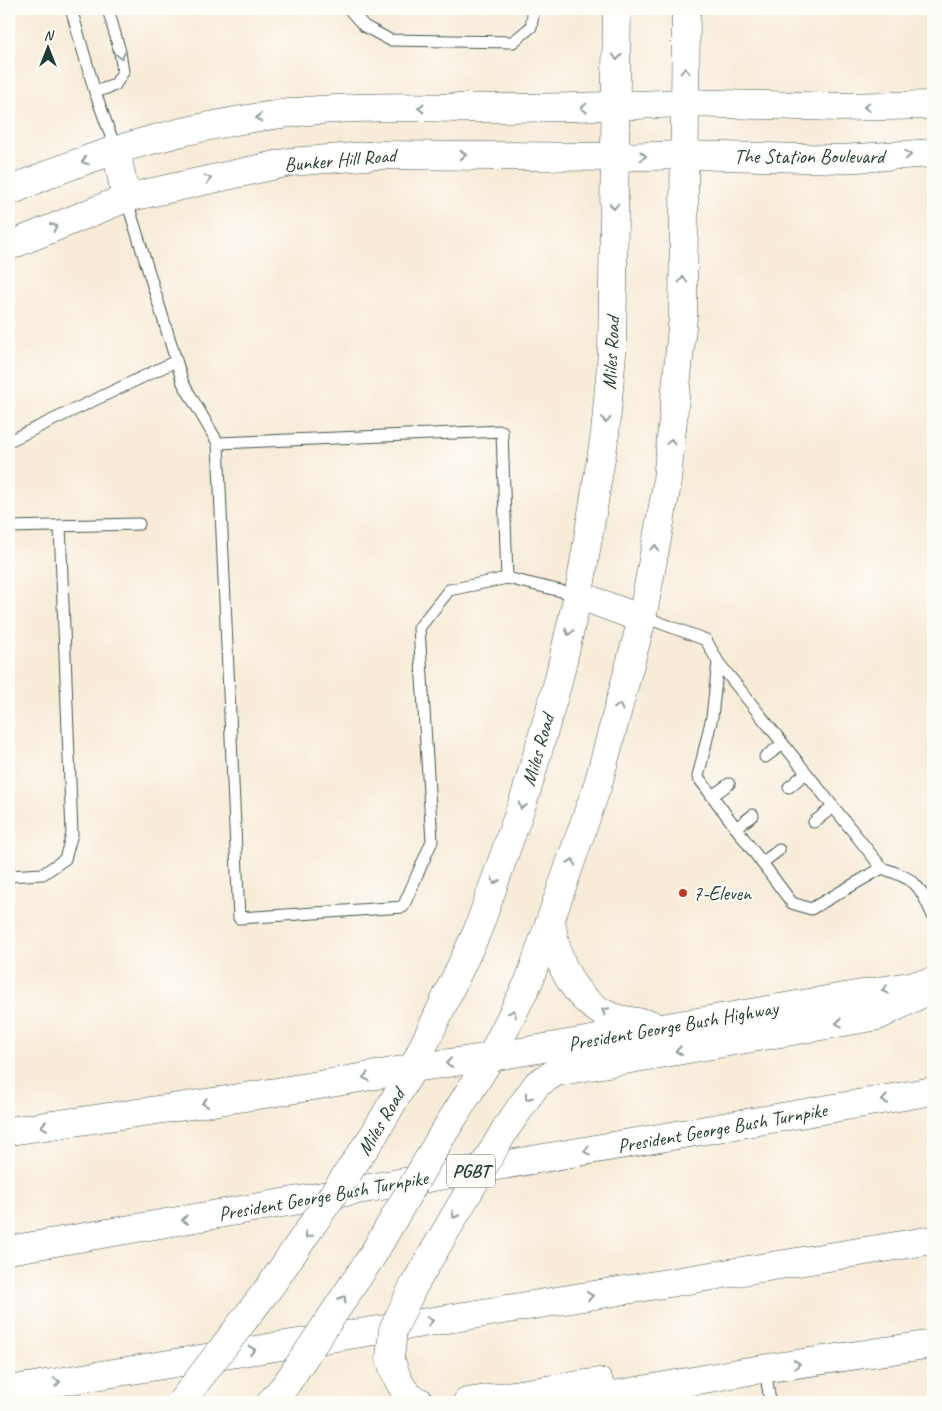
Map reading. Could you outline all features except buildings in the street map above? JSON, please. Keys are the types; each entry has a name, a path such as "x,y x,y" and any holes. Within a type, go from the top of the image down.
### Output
{"main road":[{"name":"Miles Road","path":"181,1402 272,1285 374,1136 413,1068 477,932 526,793 558,682 578,595 604,443 612,353 617,9"},
{"path":"279,1392 372,1256 441,1137 491,1057 529,981 552,920 598,784 642,617 666,490 683,317 686,9"},
{"path":"9,192 66,167 116,150 241,120 308,111 406,108 588,108 685,103 837,108 933,105"},
{"path":"116,150 126,198"},
{"name":"The Station Boulevard","path":"685,155 842,159 933,153"},
{"name":"Bunker Hill Road","path":"9,246 126,198 290,162 379,155 614,157 685,155"},
{"path":"578,595 642,617"},
{"path":"552,920 554,946 565,975 588,1002 618,1018 669,1027"},
{"name":"President George Bush Highway","path":"9,1131 197,1105 933,982"},
{"path":"420,1402 412,1400 397,1378 390,1358 393,1330 413,1287 506,1128 537,1084 556,1072 878,1016 933,988"},
{"name":"President George Bush Turnpike","path":"9,1250 933,1091"},
{"path":"9,1390 933,1240"},
{"path":"575,1402 757,1370 933,1344"},
{"path":"466,1402 680,1370 757,1370"}],"lane":[{"path":"71,9 95,92 116,150"},
{"path":"95,92 115,85 124,72 108,9"},
{"path":"350,9 364,26 390,40 514,42 531,27 534,9"},
{"path":"126,198 183,383 218,443 239,918 403,907 432,842 419,628 449,590 507,578 578,595"},
{"path":"9,441 176,361"},
{"path":"218,443 502,431 507,578"},
{"path":"9,527 139,524"},
{"path":"9,876 43,874 65,858 72,834 60,526"},
{"path":"642,617 706,640 718,662 882,868 900,875 920,887 933,916"},
{"path":"718,662 712,717 698,777 792,903 811,909 882,868"},
{"path":"765,757 783,744"},
{"path":"789,787 806,773"},
{"path":"712,796 729,784"},
{"path":"814,822 833,807"},
{"path":"736,828 752,815"},
{"path":"762,863 779,850"},
{"path":"757,1370 770,1402"}],"place":[{"name":"7-Eleven","path":"683,893"}]}
